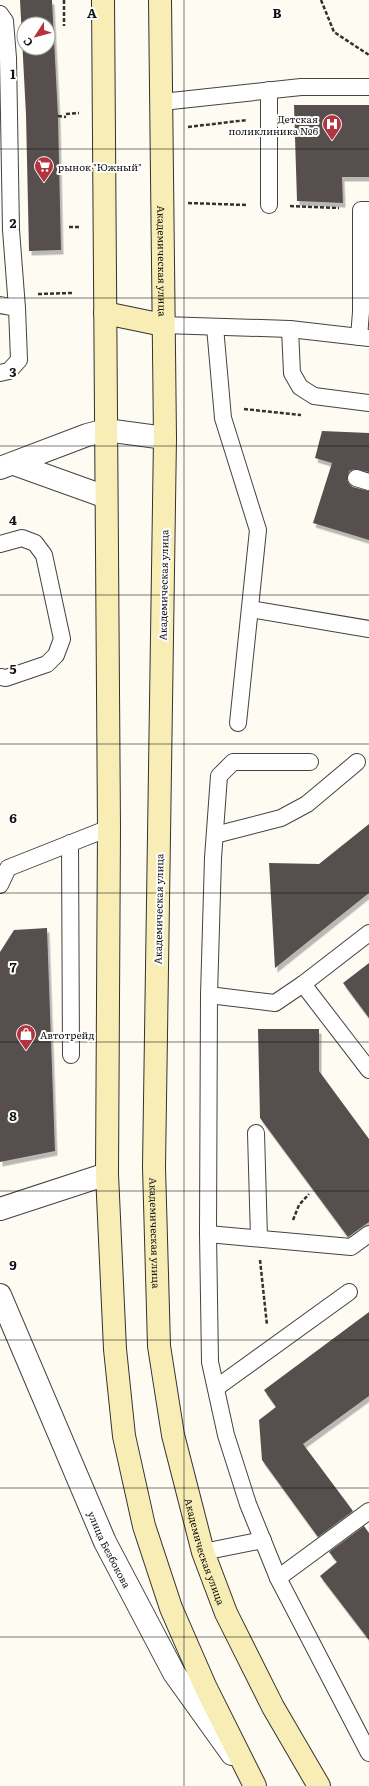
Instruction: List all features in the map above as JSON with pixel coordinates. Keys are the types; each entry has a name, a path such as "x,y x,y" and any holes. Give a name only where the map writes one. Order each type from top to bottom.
{"main road":[{"path":"103,0 108,828 107,1174 115,1349 124,1436 144,1526 171,1608 205,1686 255,1786"},
{"name":"Академическая улица","path":"160,0 165,438 154,1167 159,1346 173,1435 202,1552 226,1613 273,1707 319,1786"},
{"path":"105,313 163,325"}],"street":[{"path":"7,466 87,435 106,430 165,438"},
{"path":"7,466 106,497"},
{"path":"0,1210 107,1174"},
{"name":"улица Безбокова","path":"0,1295 105,1542 174,1673 255,1786"}],"lane":[{"path":"0,14 5,21 5,230 16,301 19,360 9,371 0,373"},
{"path":"162,102 301,87 369,88"},
{"path":"269,90 269,205"},
{"path":"163,325 290,329 364,338 361,312 361,210 369,210"},
{"path":"0,305 16,301"},
{"path":"215,326 223,418 258,530 238,723"},
{"path":"290,329 292,373 300,387 314,396 369,403"},
{"path":"0,544 22,538 35,543 44,555 62,639 56,655 46,664 6,678 0,677"},
{"path":"250,609 369,629"},
{"path":"310,762 233,762 219,776 214,835 209,995 208,1234 210,1362 226,1435 248,1504 278,1578 369,1753"},
{"path":"214,835 281,818 307,804 357,762"},
{"path":"0,885 8,868 108,828"},
{"path":"70,843 71,1055"},
{"path":"209,995 275,1004 369,933"},
{"path":"303,984 369,1070"},
{"path":"256,1133 259,1238"},
{"path":"208,1234 351,1247 367,1241"},
{"path":"216,1388 349,1292"},
{"path":"278,1578 369,1511"},
{"path":"202,1552 263,1540"}],"path":[{"path":"64,0 64,26"},
{"path":"321,0 334,32 369,55"},
{"path":"58,116 66,117"},
{"path":"188,127 269,118"},
{"path":"188,203 336,208"},
{"path":"16,301 72,293"},
{"path":"222,407 305,415"},
{"path":"293,1242 293,1223 299,1205 309,1194"},
{"path":"261,1282 271,1349"}],"building":[{"name":"рынок \"Южный\"","path":"20,0 52,0 53,16 21,16"},
{"name":"рынок \"Южный\"","path":"23,56 55,56 58,116 61,250 29,251 26,115"},
{"name":"Детская поликлиника №6","path":"294,105 369,105 369,177 342,177 343,203 297,201"},
{"path":"322,431 369,433 369,472 354,469 349,471 347,480 353,487 369,491 369,540 313,523 332,463 315,458"},
{"path":"369,824 369,893 275,968 269,863 319,864"},
{"name":"Автотрейд","path":"47,928 55,1151 0,1162 0,952 14,930"},
{"path":"369,963 369,1018 343,983"},
{"path":"258,1029 319,1029 319,1071 369,1139 369,1222 348,1237 260,1118"},
{"path":"369,1312 369,1396 303,1444 353,1511 318,1537 262,1460 259,1420 276,1407 264,1390"},
{"path":"364,1526 369,1533 369,1640 320,1576 337,1562 329,1552"}],"place":[{"name":"Детская поликлиника №6","path":"332,141"},
{"name":"рынок \"Южный\"","path":"44,183"},
{"name":"Автотрейд","path":"26,1051"}]}
